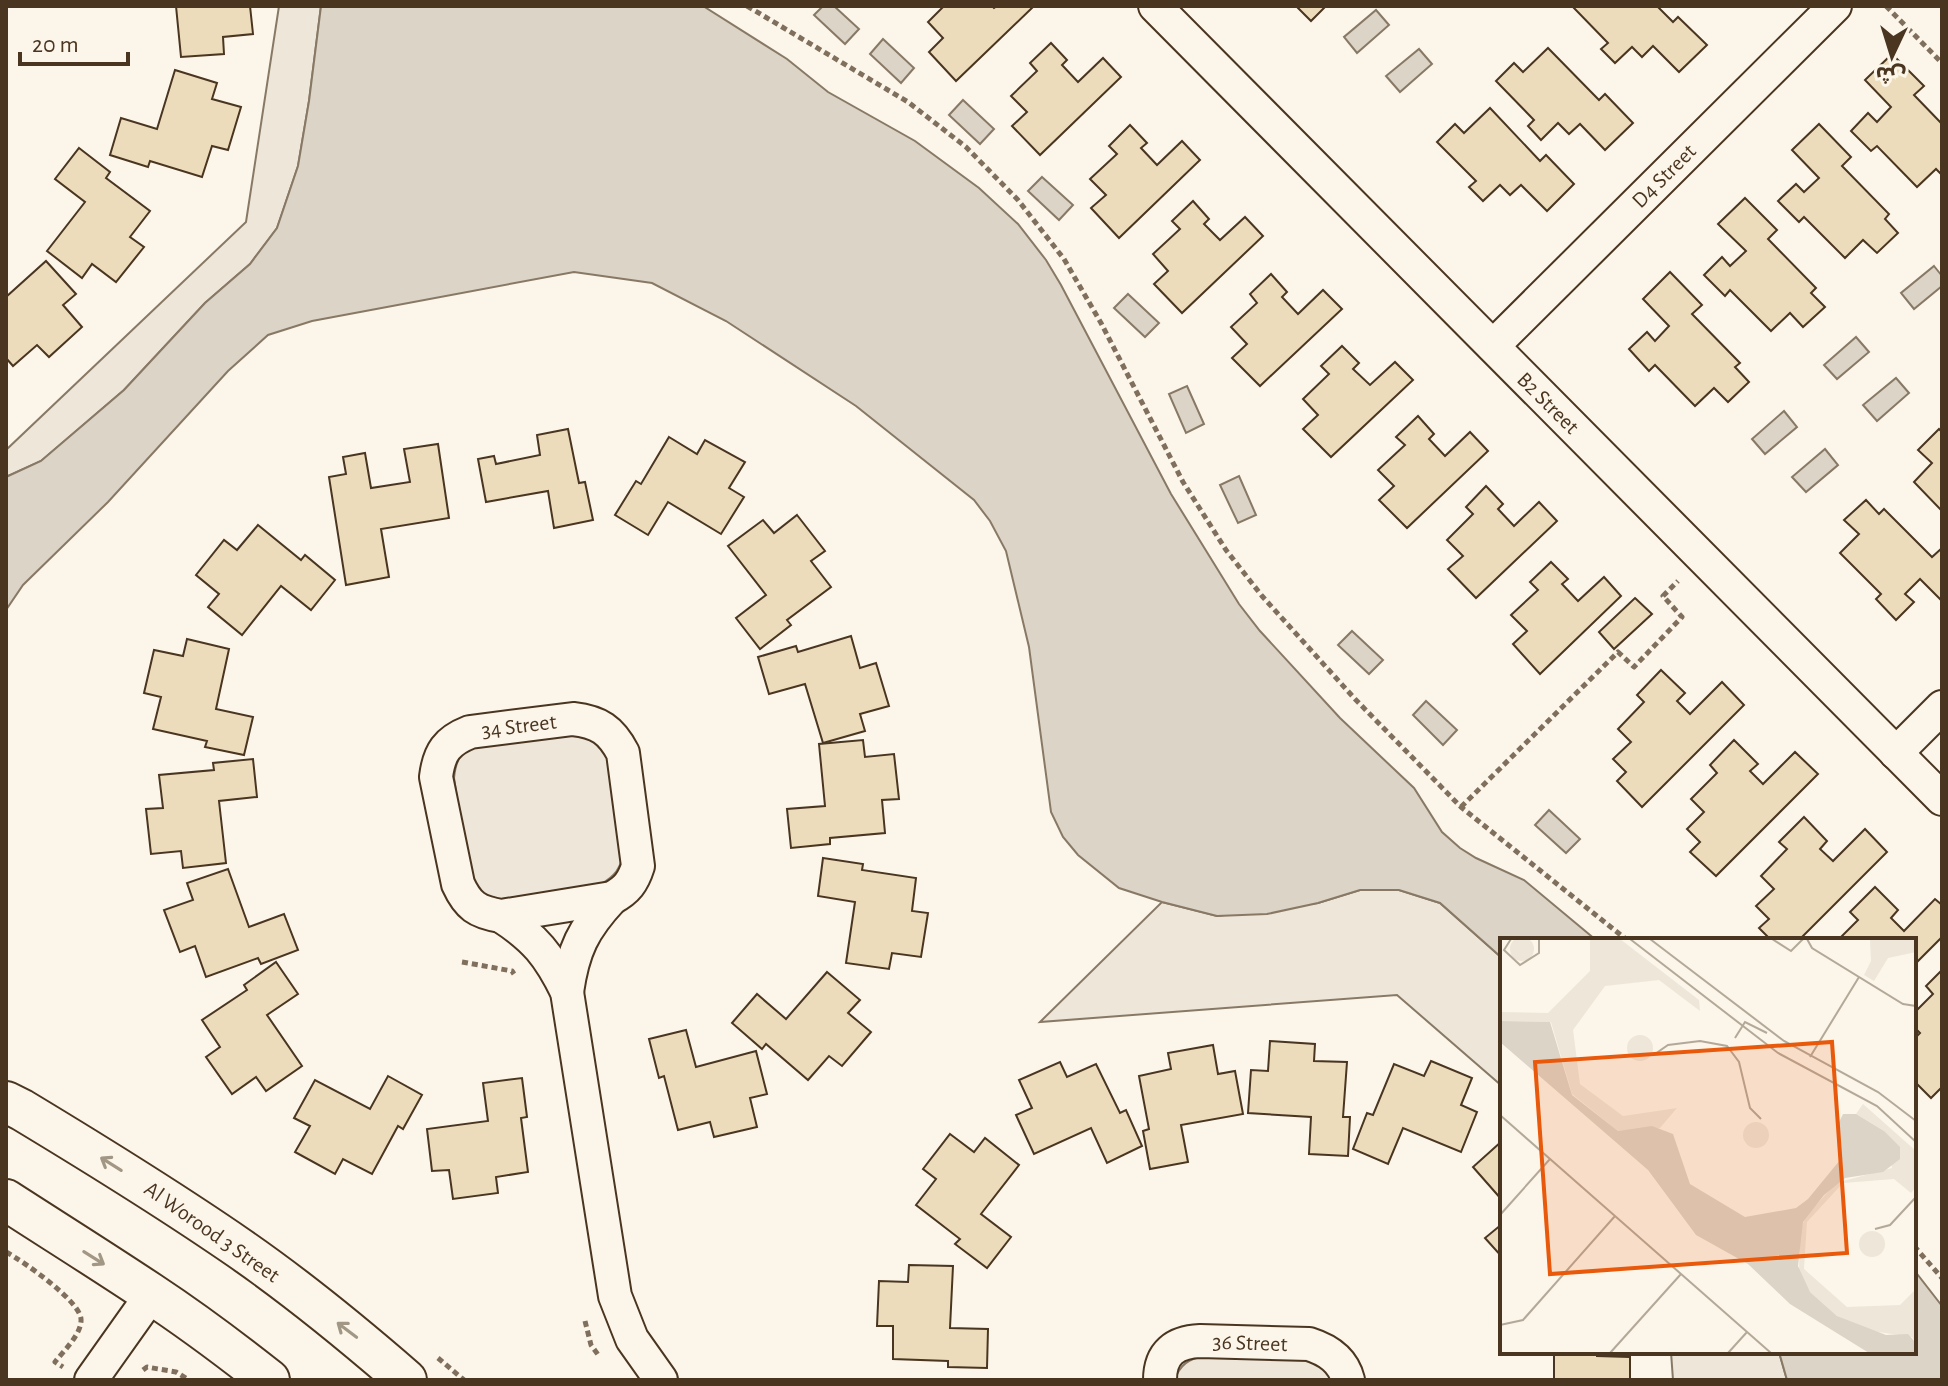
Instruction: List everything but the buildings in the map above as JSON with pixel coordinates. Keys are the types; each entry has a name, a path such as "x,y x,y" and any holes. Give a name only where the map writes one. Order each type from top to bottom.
{"street":[{"name":"B2 Street","path":"1155,6 1942,799"},
{"name":"D4 Street","path":"1493,346 1835,6"},
{"path":"1896,753 1942,707"},
{"name":"34 Street","path":"567,992 571,965 580,941 594,917 634,880 638,866 623,753 603,727 589,720 573,719 470,732 456,738 445,748 438,762 436,777 458,884 474,908 501,916 523,930 541,947 556,968 567,992 615,1296 632,1339 661,1380"},
{"path":"501,916 612,898"},
{"name":"Al Worood 3 Street","path":"6,1102 132,1177 241,1249 360,1340 406,1380"},
{"path":"6,1200 152,1294 269,1380"},
{"path":"82,1377 152,1294"},
{"name":"36 Street","path":"1160,1380 1164,1359 1173,1348 1185,1342 1200,1341 1309,1344 1324,1349 1336,1358 1348,1380"}],"path":[{"path":"747,6 908,102 966,147 1018,200 1064,259 1101,323 1183,482 1226,550 1262,596 1355,699 1461,807 1625,938"},
{"path":"1886,6 1942,63"},
{"path":"1461,807 1618,652 1634,667 1682,617 1663,596 1701,557"},
{"path":"462,962 512,971 521,981"},
{"path":"1916,1248 1942,1278"},
{"path":"6,1252 51,1284 82,1316 75,1337 55,1362 82,1377"},
{"path":"584,1317 591,1345 605,1363"},
{"path":"137,1372 147,1367 176,1372 189,1380"}],"shaded area":[{"path":"279,6 321,6 298,166 277,228 250,264 205,303 124,390 41,461 6,477 6,450 246,222"},
{"path":"321,6 703,6 787,59 828,92 915,141 979,188 1018,224 1046,260 1171,494 1239,604 1260,631 1340,718 1414,788 1442,832 1476,858 1524,880 1594,938 1500,938 1500,956 1440,903 1399,890 1360,890 1267,914 1217,916 1119,888 1078,855 1063,837 1051,812 1029,647 1006,551 974,500 856,406 726,321 652,283 574,272 312,321 268,335 228,371 108,502 23,585 6,610 6,477 41,461 124,390 205,303 250,264 277,228 298,166"},
{"path":"823,6 834,6 859,29 845,44 814,15"},
{"path":"1376,10 1389,25 1357,53 1344,37"},
{"path":"883,39 914,68 901,83 870,54"},
{"path":"1419,49 1432,64 1400,92 1386,76"},
{"path":"963,100 994,129 980,144 949,115"},
{"path":"1042,177 1073,205 1059,220 1028,191"},
{"path":"1934,266 1942,276 1942,286 1914,309 1901,293"},
{"path":"1128,294 1159,323 1145,337 1114,308"},
{"path":"1856,337 1869,352 1837,379 1824,365"},
{"path":"1896,378 1909,393 1877,421 1863,405"},
{"path":"1187,386 1204,424 1186,433 1169,394"},
{"path":"1784,411 1797,427 1765,454 1752,439"},
{"path":"1825,449 1838,465 1806,492 1792,477"},
{"path":"1239,476 1256,515 1238,523 1220,485"},
{"path":"1352,631 1383,660 1369,674 1338,645"},
{"path":"1426,701 1457,730 1443,745 1413,715"},
{"path":"580,729 605,740 624,853 619,868 601,884 496,900 486,895 478,890 468,872 454,778 458,761 463,753 478,743"},
{"path":"1549,810 1580,839 1566,853 1535,825"},
{"path":"1360,890 1399,890 1440,903 1500,956 1500,1084 1397,995 1040,1022 1162,902 1217,916 1318,903"},
{"path":"1916,1273 1942,1306 1942,1380 1787,1380 1780,1354 1916,1354"},
{"path":"1300,1354 1326,1367 1331,1380 1174,1380 1186,1363 1205,1356"},
{"path":"1671,1354 1780,1354 1787,1380 1673,1380"}]}
